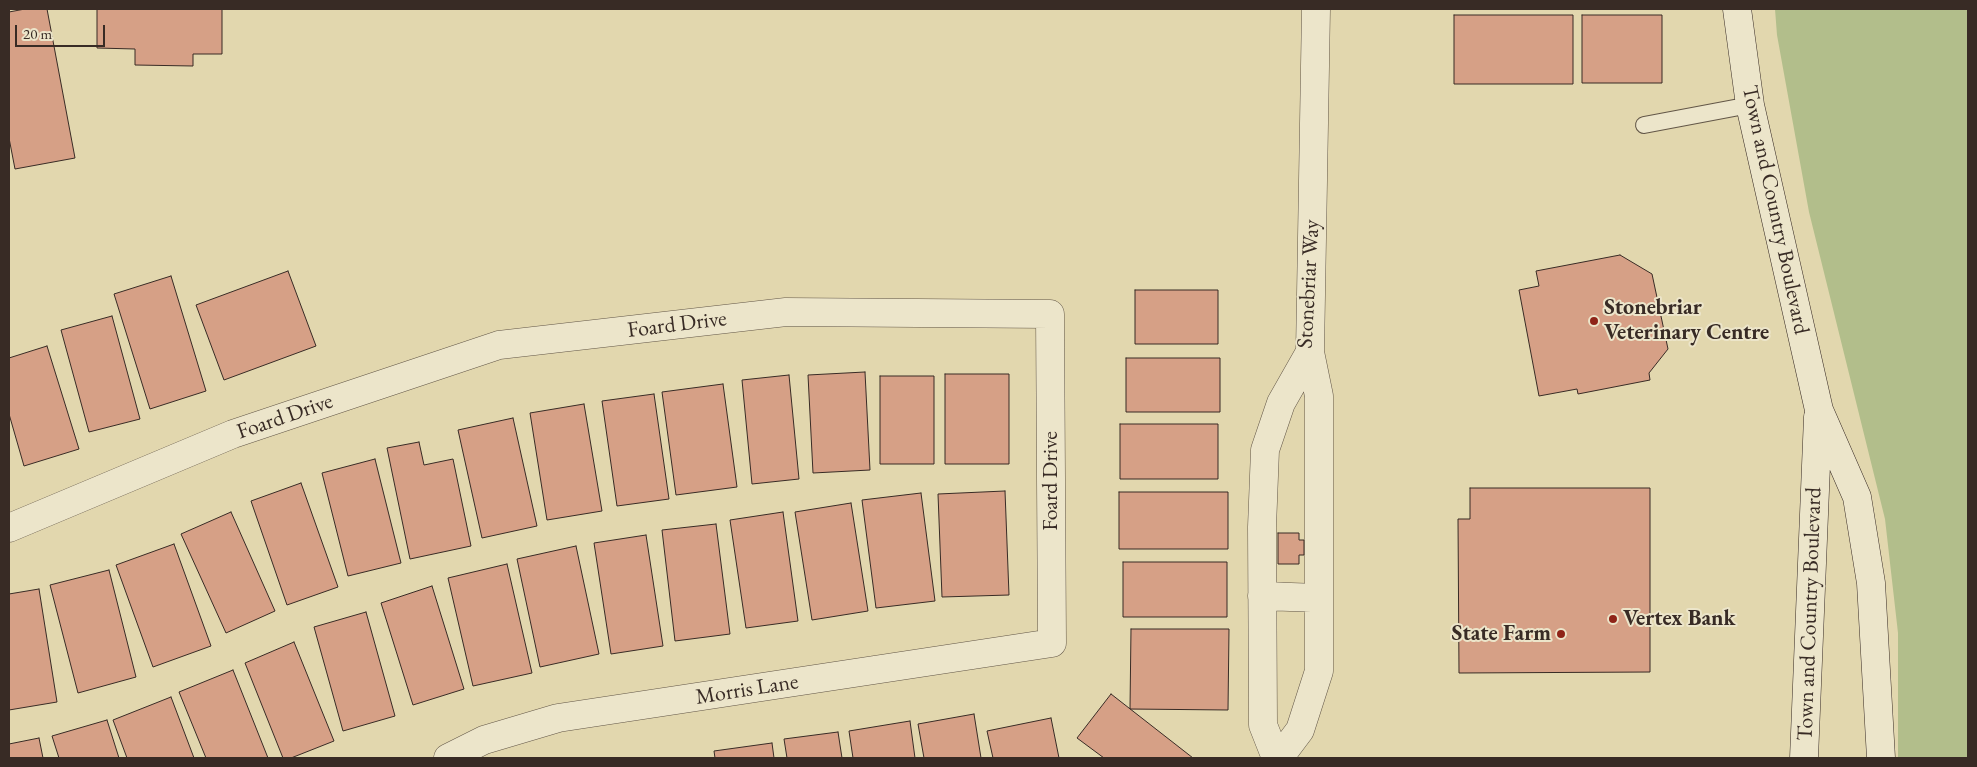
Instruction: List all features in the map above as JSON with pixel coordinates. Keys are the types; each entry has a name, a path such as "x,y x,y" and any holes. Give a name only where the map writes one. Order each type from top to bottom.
{"street":[{"name":"Stonebriar Way","path":"1278,758 1263,726 1262,596 1265,450 1281,403 1310,352 1316,9"},
{"name":"Town and Country Boulevard","path":"1737,9 1750,104 1819,410 1856,497 1871,583 1881,758"},
{"name":"Foard Drive","path":"9,528 233,434 499,345 786,312 1050,314 1052,643"},
{"path":"1278,758 1300,730 1319,671 1319,396 1310,352"},
{"name":"Town and Country Boulevard","path":"1804,758 1819,410"},
{"path":"1262,596 1319,598"},
{"name":"Morris Lane","path":"448,758 484,740 558,718 1052,643"}],"lane":[{"path":"1644,126 1750,104"}],"green space":[{"path":"1775,9 1968,9 1968,758 1898,758 1898,633 1885,519 1809,212 1777,35"}],"building":[{"path":"25,9 47,9 75,158 15,169 9,138 9,12"},
{"path":"97,9 222,9 222,54 193,54 193,66 135,65 135,49 97,48"},
{"path":"1454,15 1573,15 1573,84 1454,84"},
{"path":"1582,15 1662,15 1662,83 1582,83"},
{"name":"Stonebriar Veterinary Centre","path":"1620,255 1652,274 1668,349 1649,373 1650,380 1578,394 1577,389 1539,396 1519,290 1539,286 1536,271"},
{"path":"288,271 316,346 224,380 196,305"},
{"path":"171,276 206,391 150,409 114,294"},
{"path":"1135,290 1218,290 1218,344 1135,344"},
{"path":"112,316 140,419 89,432 61,330"},
{"path":"47,346 79,449 24,466 9,414 9,358"},
{"path":"1126,358 1220,358 1220,412 1126,412"},
{"path":"865,372 870,470 813,473 808,375"},
{"path":"945,374 1009,374 1009,464 945,464"},
{"path":"789,375 799,479 752,484 742,380"},
{"path":"880,376 934,376 934,464 880,464"},
{"path":"723,384 737,487 676,495 662,392"},
{"path":"654,394 669,499 617,506 602,401"},
{"path":"584,404 602,511 547,520 530,413"},
{"path":"513,418 537,526 482,538 458,430"},
{"path":"1120,424 1218,424 1218,479 1120,479"},
{"path":"419,442 424,465 453,459 471,546 410,559 387,448"},
{"path":"375,459 401,563 348,576 322,473"},
{"path":"301,483 338,587 287,605 251,501"},
{"path":"1470,488 1650,488 1650,672 1459,673 1458,519 1470,519"},
{"path":"1005,491 1009,595 942,597 938,494"},
{"path":"1119,492 1228,492 1228,549 1119,549"},
{"path":"921,493 935,601 876,608 862,500"},
{"path":"851,503 868,611 812,620 795,512"},
{"path":"231,512 275,611 226,633 181,534"},
{"path":"783,512 798,621 746,628 730,520"},
{"path":"716,524 730,634 675,641 662,530"},
{"path":"1278,533 1299,533 1299,540 1304,540 1304,555 1299,555 1299,564 1278,564"},
{"path":"646,535 663,646 611,654 594,543"},
{"path":"174,544 211,646 153,667 116,565"},
{"path":"576,546 599,654 540,667 517,559"},
{"path":"1123,562 1227,562 1227,617 1123,617"},
{"path":"507,564 532,673 473,686 448,578"},
{"path":"109,570 136,677 78,693 50,585"},
{"path":"432,586 464,689 413,705 381,603"},
{"path":"39,589 57,702 9,710 9,594"},
{"path":"366,612 395,716 343,731 314,627"},
{"path":"1131,629 1229,629 1228,710 1130,709"},
{"path":"294,642 334,741 291,758 283,758 245,663"},
{"path":"233,670 268,758 206,758 179,692"},
{"path":"1111,694 1193,758 1104,758 1077,738"},
{"path":"171,697 194,758 127,758 113,720"},
{"path":"974,714 981,758 924,758 918,724"},
{"path":"1051,718 1059,758 993,758 987,731"},
{"path":"107,720 119,758 59,758 52,736"},
{"path":"910,721 915,758 853,758 849,731"},
{"path":"838,732 842,758 787,758 784,739"},
{"path":"39,738 43,758 9,758 9,744"},
{"path":"772,743 774,758 715,758 714,751"}],"place":[{"name":"Stonebriar Veterinary Centre","path":"1594,321"},
{"name":"Vertex Bank","path":"1613,619"},
{"name":"State Farm","path":"1561,634"}]}
